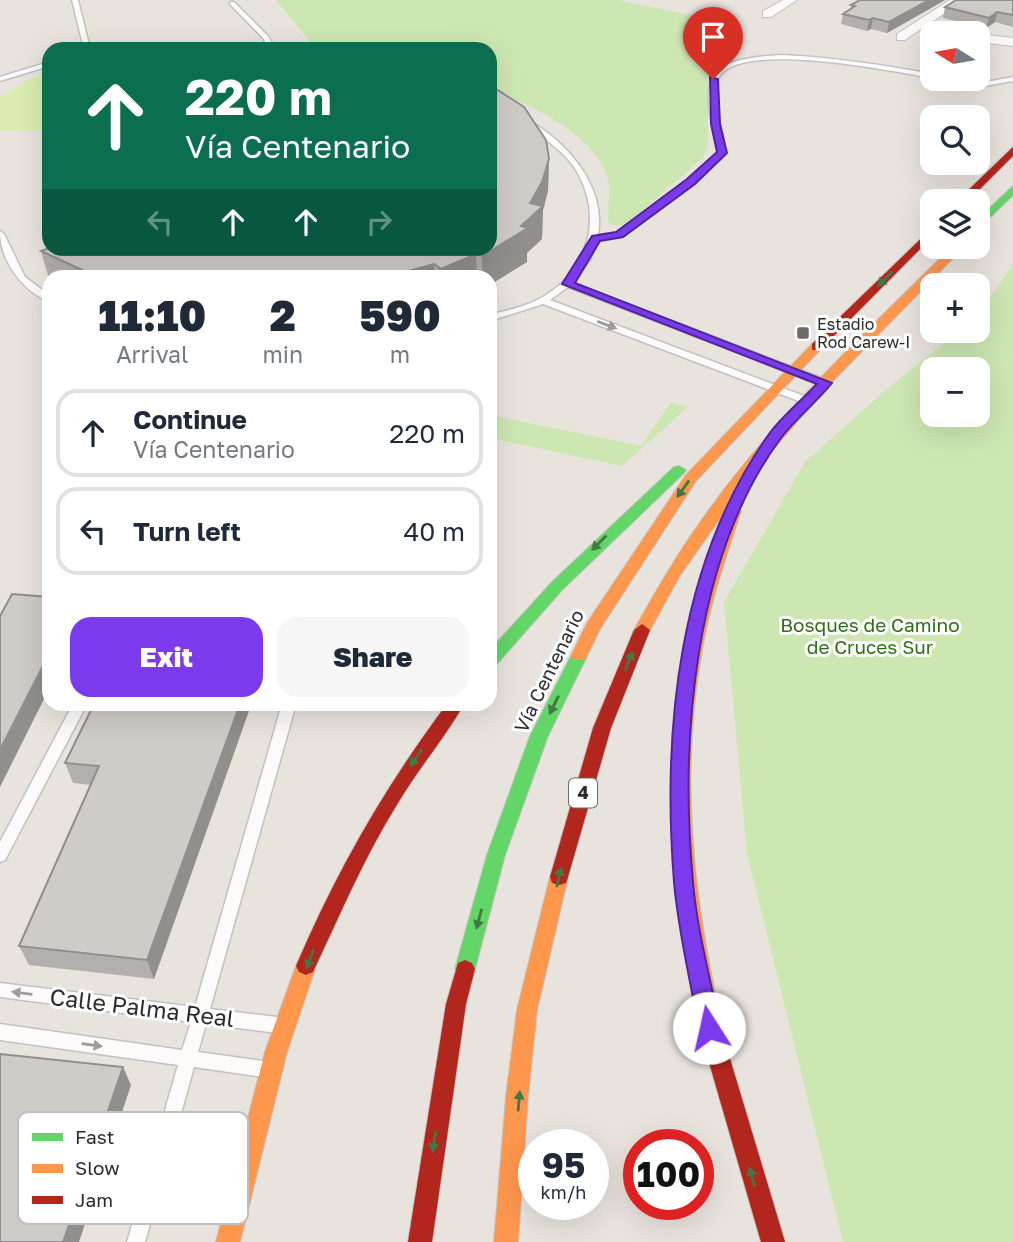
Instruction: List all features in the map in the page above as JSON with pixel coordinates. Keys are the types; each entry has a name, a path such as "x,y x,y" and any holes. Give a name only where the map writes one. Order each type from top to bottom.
{"highway":[{"path":"974,189 1013,150"},
{"path":"990,213 1013,189"},
{"name":"Vía Centenario","path":"420,1242 456,1004 496,855 539,736 593,627 691,478 744,419 920,243"},
{"name":"4","path":"506,1242 527,1010 562,866 596,748 636,645 682,559 730,490 776,435 946,259"},
{"path":"497,653 543,599 613,529 686,463 744,419"},
{"path":"773,1242 709,1028 684,884 679,777 685,680 709,573 740,496 776,435"},
{"path":"248,1166 284,1026 324,922 374,819 451,711"},
{"path":"228,1242 233,1224"}],"street":[{"path":"768,0 787,2"},
{"path":"901,37 958,0"},
{"path":"767,14 787,2"},
{"path":"990,39 1013,42"}],"lane":[{"path":"75,0 85,42"},
{"path":"232,3 268,42"},
{"path":"596,238 619,235 691,182 722,153 716,124 713,79 722,67 749,60 835,59 920,74"},
{"path":"0,79 42,66"},
{"path":"990,83 1013,79"},
{"path":"497,316 543,301 568,284 596,238 593,203 582,174 556,144 522,117"},
{"path":"0,234 21,278 42,294"},
{"path":"568,284 825,383"},
{"path":"543,301 808,401"},
{"path":"0,856 76,711"},
{"path":"173,1112 287,711"},
{"name":"Calle Palma Real","path":"0,990 284,1026"},
{"name":"Calle Palma Real","path":"0,1032 273,1070"},
{"path":"136,1242 141,1224"}],"green space":[{"path":"276,0 618,0 690,15 740,32 732,41 725,61 708,68 708,145 704,157 628,223 618,226 609,223 609,185 604,168 593,152 579,138 543,113 497,93 497,42 310,42"},
{"path":"42,76 42,130 0,130 0,97 32,78"},
{"name":"Bosques de Camino de Cruces Sur","path":"1013,264 1013,1242 843,1242 747,853 724,602 805,462 920,362 920,427 990,427 990,357 927,357 944,343 990,343 990,298"},
{"path":"671,402 688,407 622,466 497,439 497,416 641,446"}],"building":[{"path":"860,0 929,0 889,22 843,14"},
{"path":"956,0 1013,0 1013,15 997,12 989,18 945,7"},
{"path":"497,90 524,107 546,140 549,159 542,182 530,203 543,206 521,226 528,228 497,247"},
{"path":"52,256 471,256 441,269 434,264 412,270 82,270"},
{"path":"12,594 42,596 42,668 0,750 0,616"},
{"path":"91,711 237,711 147,960 19,946 99,766 65,763"},
{"path":"0,1054 123,1067 108,1112 18,1112 18,1224 69,1224 63,1242 0,1242"}],"traffic: fast":[{"path":"990,213 1013,189"},
{"path":"497,653 557,586 679,470"},
{"path":"465,969 496,855 539,736 579,656"}],"traffic: slow":[{"path":"642,630 673,576 744,474 826,380 946,259"},
{"path":"579,656 593,627 691,478 816,347"},
{"path":"717,1052 689,912 682,845 680,780 684,714 694,648 710,581 734,511"},
{"path":"506,1242 517,1097 527,1010 559,877"},
{"path":"248,1163 276,1052 306,966"},
{"path":"228,1242 233,1224"}],"traffic: jam":[{"path":"974,189 1013,150"},
{"path":"816,347 920,243"},
{"path":"559,877 602,728 642,630"},
{"path":"306,966 337,896 372,830 391,797 451,711"},
{"path":"420,1242 456,1004 465,969"},
{"path":"717,1052 773,1242"}],"place":[{"name":"Estadio Rod Carew-I","path":"803,333"}],"route":[{"path":"709,1028 684,884 679,777 685,680 709,573 740,496 776,435 825,383 568,284 596,238 619,235 691,182 722,153 716,124 713,79"}]}
